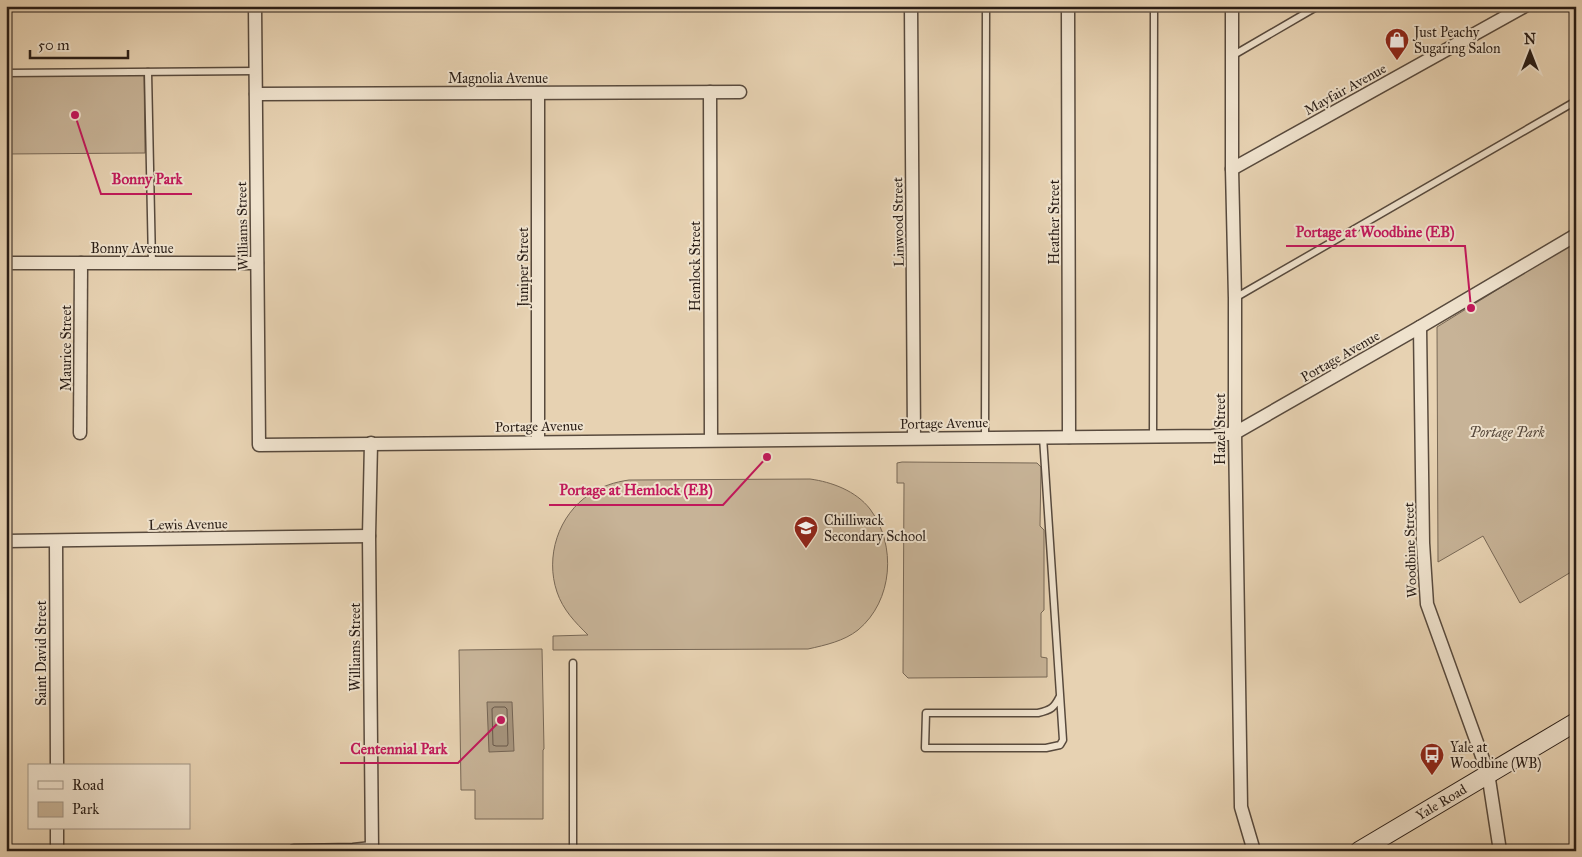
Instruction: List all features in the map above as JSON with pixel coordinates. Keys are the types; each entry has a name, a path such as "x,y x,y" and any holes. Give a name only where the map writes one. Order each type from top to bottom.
{"main road":[{"name":"Yale Road","path":"1359,851 1576,722"}],"street":[{"name":"Williams Street","path":"255,6 259,445"},
{"name":"Linwood Street","path":"911,6 914,438"},
{"name":"Heather Street","path":"1068,6 1069,437"},
{"name":"Hazel Street","path":"1232,6 1232,169 1241,807 1254,851"},
{"name":"Mayfair Avenue","path":"1232,169 1525,6"},
{"name":"Hemlock Street","path":"710,92 711,440"},
{"name":"Magnolia Avenue","path":"256,94 740,92"},
{"name":"Juniper Street","path":"538,93 538,441"},
{"name":"Portage Avenue","path":"259,445 1212,436 1235,433 1420,327 1576,234"},
{"name":"Bonny Avenue","path":"6,263 257,263"},
{"name":"Maurice Street","path":"80,433 81,263"},
{"name":"Woodbine Street","path":"1420,327 1423,543 1427,604 1488,773 1500,851"},
{"name":"Williams Street","path":"372,443 369,536 372,849"},
{"name":"Lewis Avenue","path":"6,542 369,536"},
{"name":"Saint David Street","path":"56,541 57,764"},
{"path":"57,830 57,851"},
{"path":"294,851 372,849"}],"lane":[{"path":"985,438 986,6"},
{"path":"1153,436 1154,6"},
{"path":"1232,56 1318,6"},
{"path":"6,73 256,71"},
{"path":"148,72 152,263"},
{"path":"1235,298 1576,101"},
{"path":"1043,437 1063,740 1060,745 1046,748 925,748 926,713 1038,713 1050,710 1060,696"},
{"path":"573,663 573,851"}],"green space":[{"path":"139,72 144,76 145,153 6,154 6,73"},
{"name":"Portage Park","path":"1576,241 1576,569 1520,603 1483,536 1438,562 1437,327"},
{"path":"897,463 1037,463 1041,467 1040,526 1044,530 1044,610 1041,613 1041,657 1047,658 1047,677 908,678 903,673 904,483 897,483"},
{"path":"810,479 827,482 843,488 858,497 870,509 879,523 884,539 887,555 887,572 884,588 870,618 853,634 834,642 808,649 553,650 553,636 588,635 566,610 557,592 553,565 554,551 562,525 579,503 590,494 609,485 629,480"},
{"path":"542,649 543,819 475,819 475,790 461,790 459,650"}],"water":[{"path":"487,702 512,702 514,751 489,752"}],"place":[{"name":"Just Peachy Sugaring Salon","path":"1397,61"},
{"name":"Bonny Park","path":"75,115"},
{"name":"Portage at Woodbine (EB)","path":"1471,308"},
{"name":"Portage at Hemlock (EB)","path":"767,457"},
{"name":"Chilliwack Secondary School","path":"806,549"},
{"name":"Centennial Park","path":"501,720"},
{"name":"Yale at Woodbine (WB)","path":"1432,776"}]}
